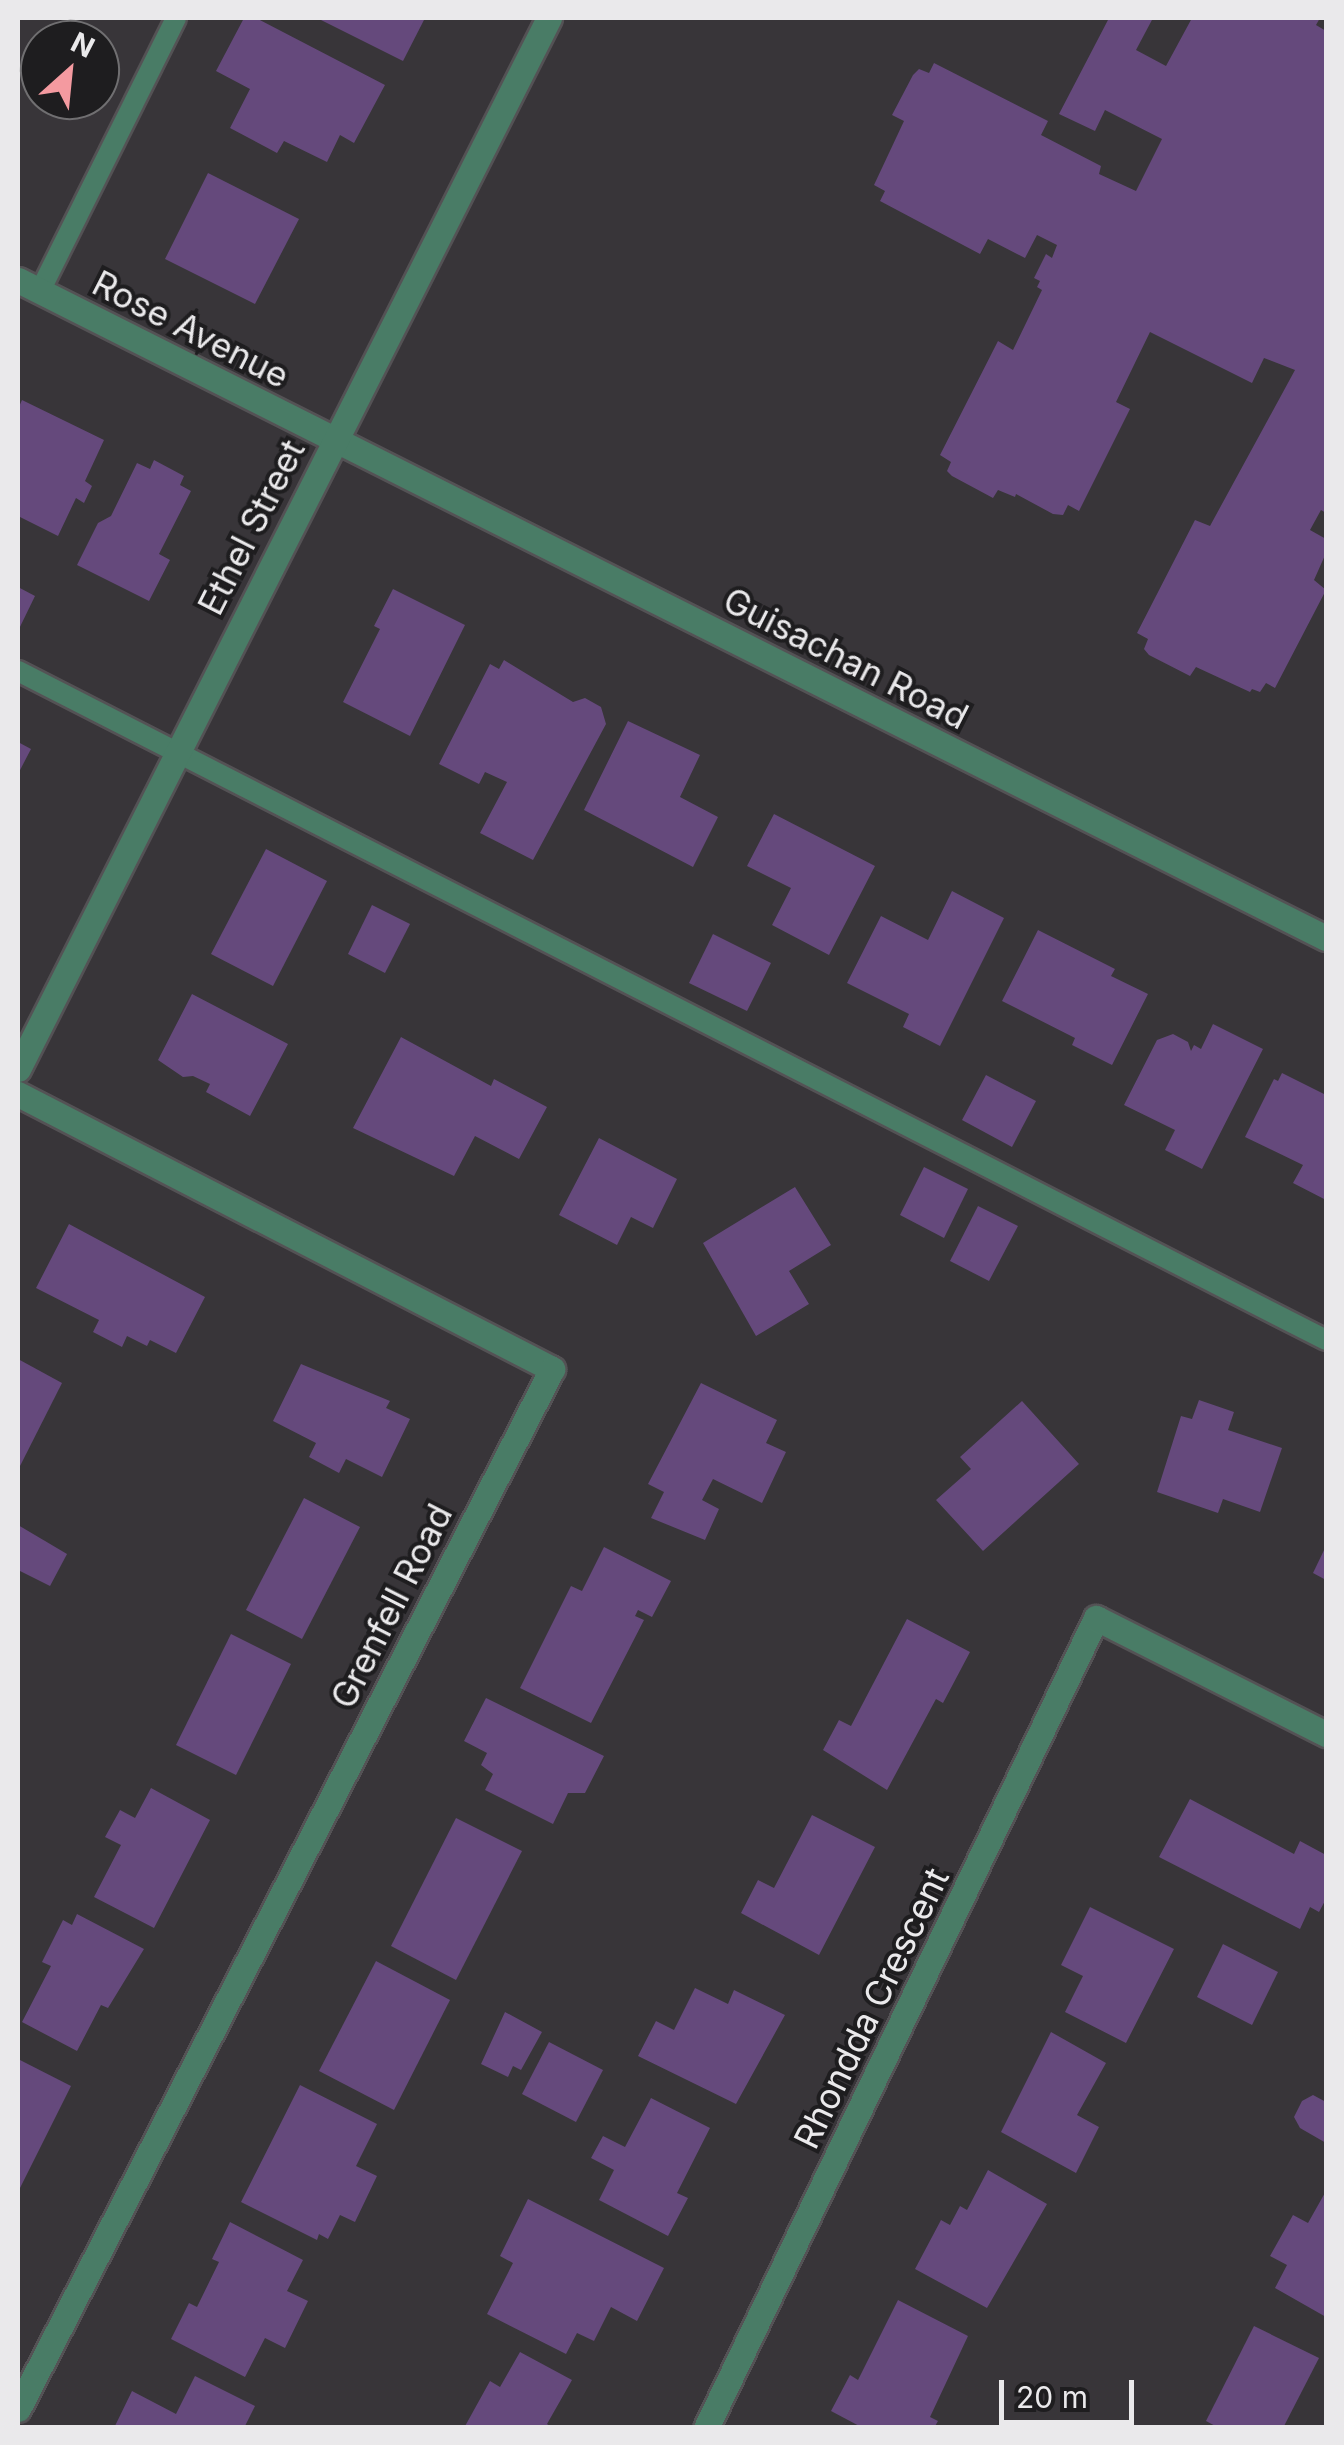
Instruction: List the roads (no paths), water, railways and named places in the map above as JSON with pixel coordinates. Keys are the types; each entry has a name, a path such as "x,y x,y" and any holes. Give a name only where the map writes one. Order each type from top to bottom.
{"street":[{"name":"Ethel Street","path":"18,1069 549,18"},
{"name":"Rose Avenue","path":"29,286 333,441"},
{"name":"Guisachan Road","path":"333,441 1326,938"},
{"name":"Grenfell Road","path":"18,1094 552,1369 18,2408"},
{"name":"Rhondda Crescent","path":"706,2428 1096,1618 1326,1734"}],"lane":[{"path":"29,286 176,18"},
{"path":"18,671 1326,1340"}]}
